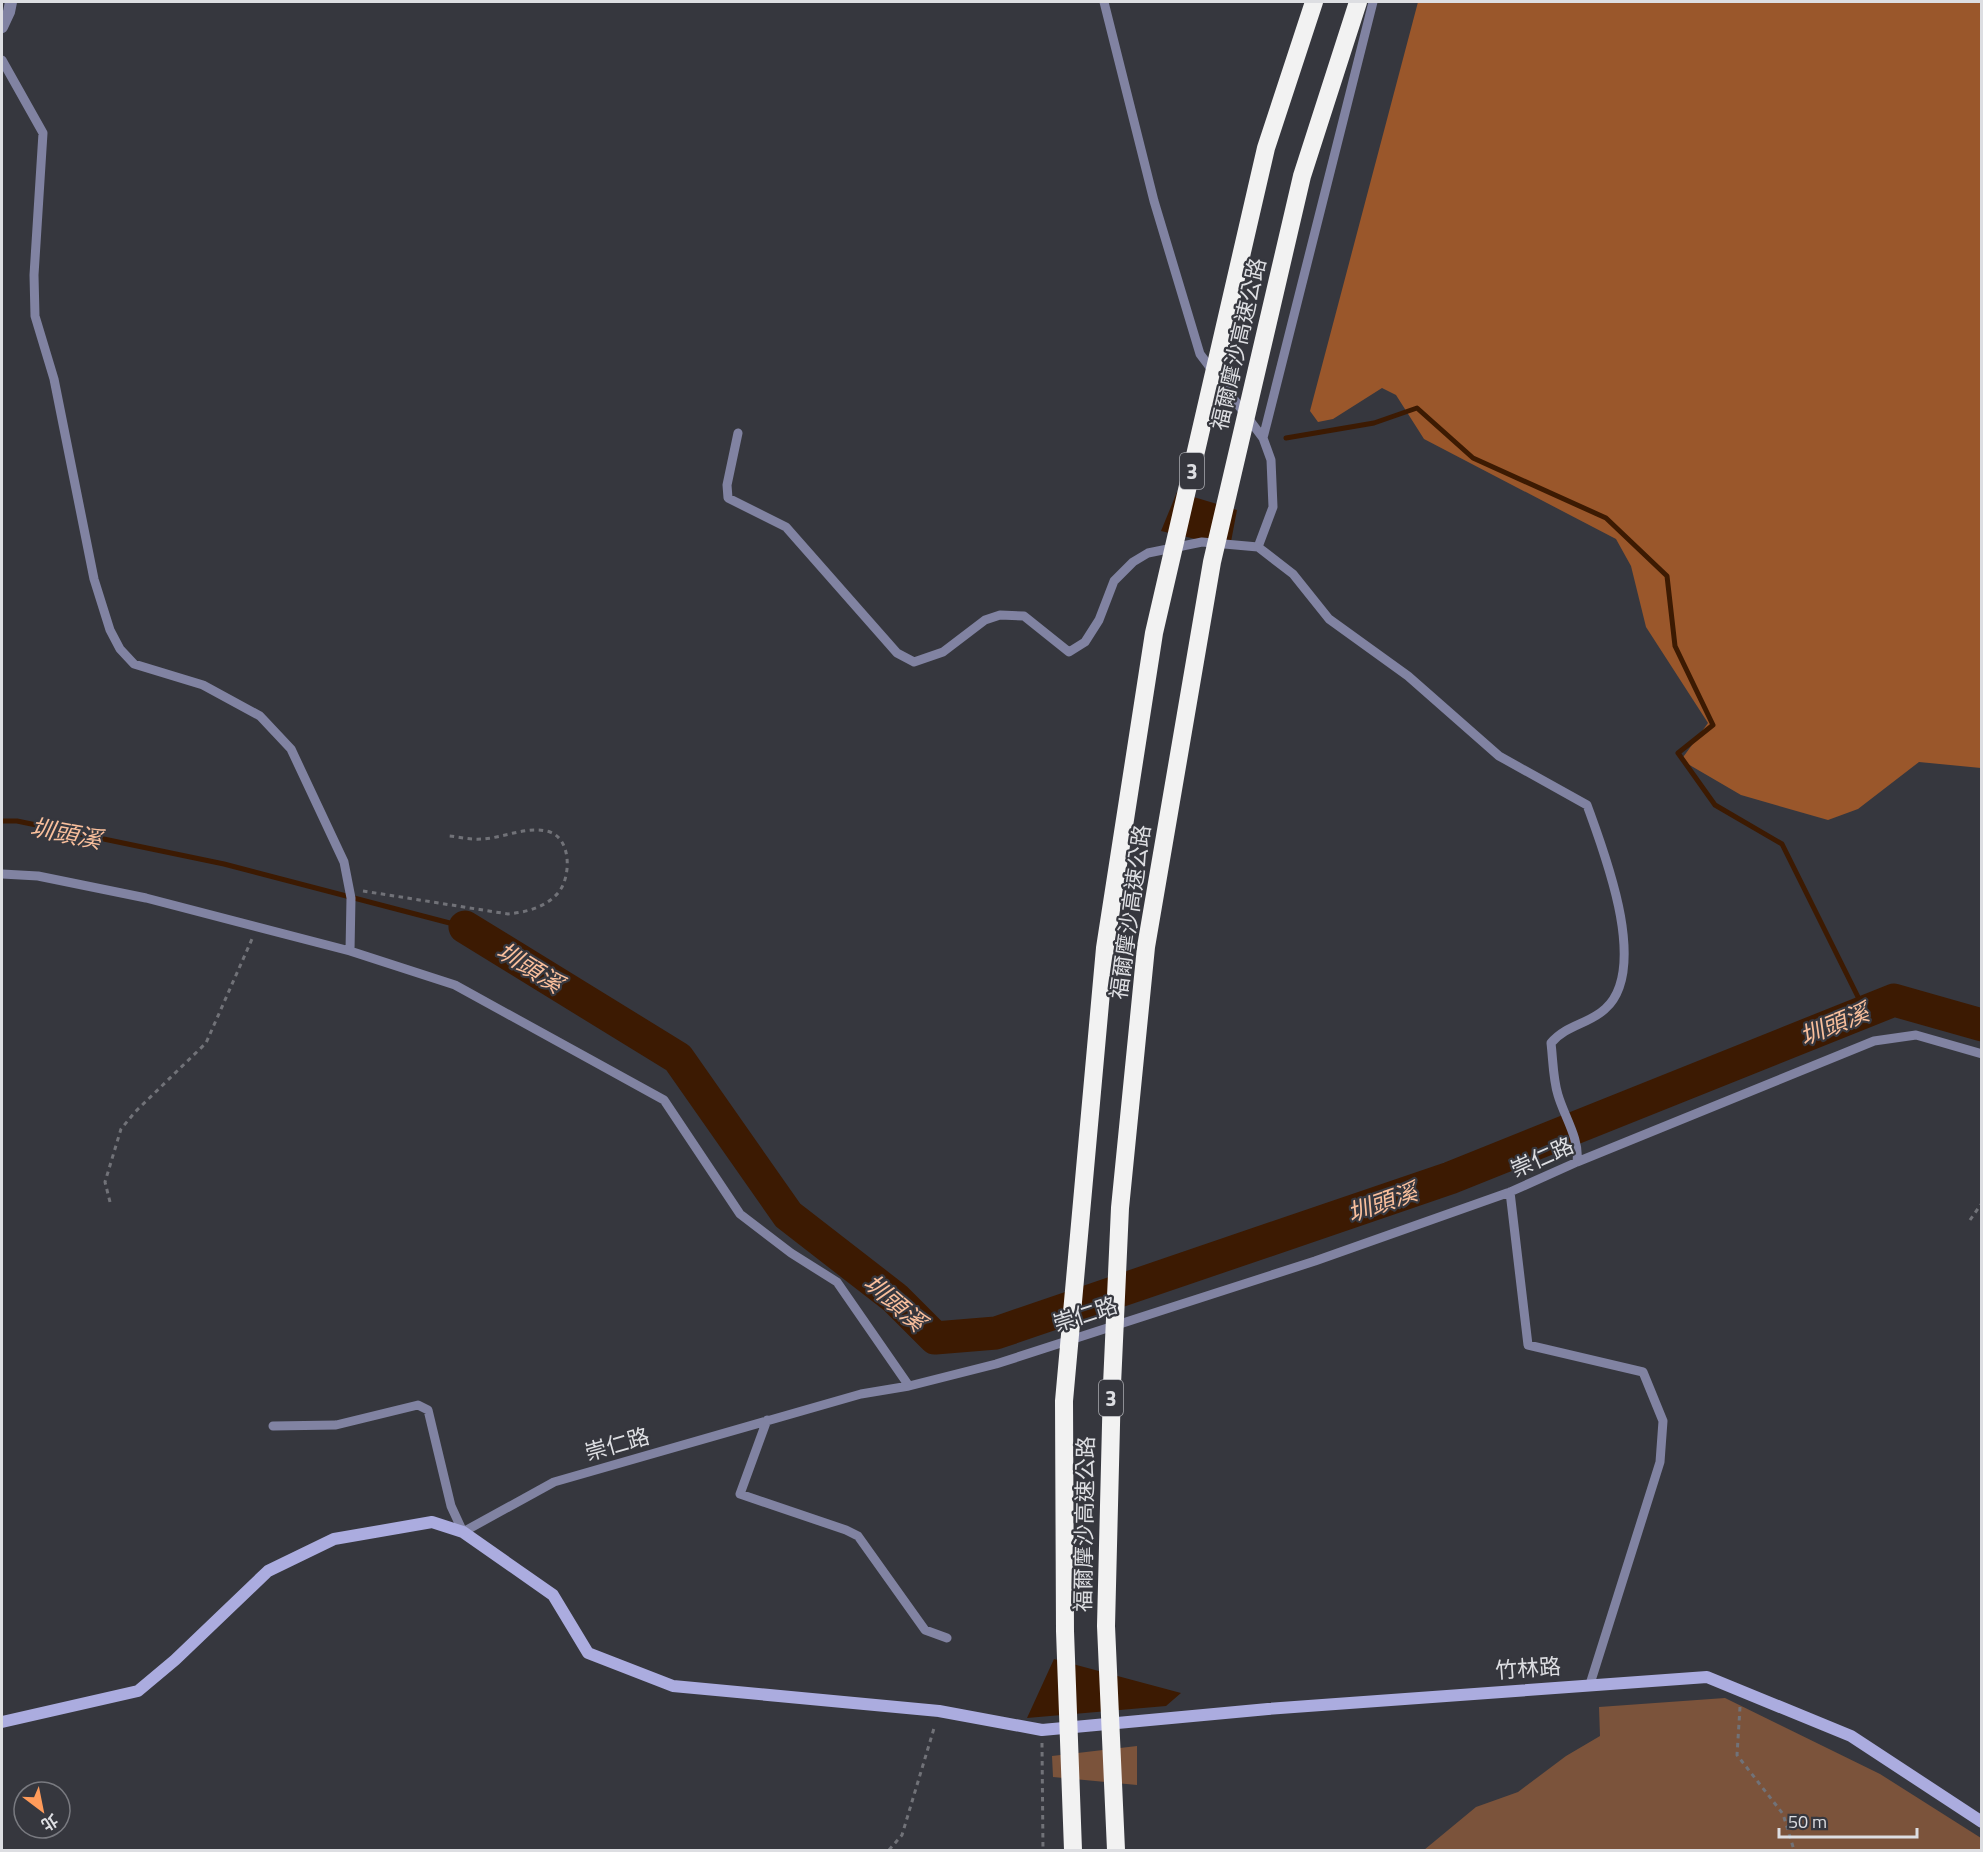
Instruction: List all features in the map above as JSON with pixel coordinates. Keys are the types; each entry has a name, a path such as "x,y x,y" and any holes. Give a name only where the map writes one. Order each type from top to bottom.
{"highway":[{"name":"福爾摩沙高速公路","path":"1073,1851 1065,1631 1064,1401 1105,948 1154,633 1266,148 1314,2"},
{"name":"福爾摩沙高速公路","path":"1116,1851 1106,1626 1112,1385 1120,1208 1146,947 1215,550 1302,176 1358,2"}],"street":[{"path":"2,27 11,2"},
{"name":"竹林路","path":"2,1722 138,1690 175,1660 268,1571 333,1539 432,1522 463,1532 553,1595 588,1653 673,1686 939,1711 1042,1730 1268,1709 1707,1677 1851,1736 1982,1822"}],"lane":[{"path":"1104,2 1154,201 1200,354 1263,438 1271,460 1273,507 1258,548"},
{"path":"1263,438 1373,2"},
{"path":"2,60 43,133 34,275 35,316 54,379 94,579 110,630 120,650 134,664 203,685 260,716 291,749 344,862 350,894 350,951"},
{"path":"738,433 727,485 728,498 786,527 897,653 914,662 943,652 985,620 1000,615 1024,616 1069,652 1085,642 1099,620 1114,582 1133,562 1148,553 1202,542 1258,548 1293,574 1329,619 1407,676 1499,756 1587,805 1605,854 1618,909 1625,960 1617,991 1605,1009 1559,1033 1551,1043 1557,1094 1569,1123 1578,1159"},
{"path":"2,874 38,876 146,898 350,951 455,985 664,1100 740,1214 790,1253 837,1282 909,1386"},
{"name":"崇仁路","path":"463,1532 554,1482 861,1394 909,1386 1019,1356 1315,1261 1510,1192 1578,1159 1874,1041 1916,1035 1982,1054"},
{"path":"1510,1192 1528,1345 1642,1372 1663,1422 1660,1462 1590,1684"},
{"path":"273,1426 336,1425 418,1405 428,1410 451,1506 463,1532"},
{"path":"767,1420 740,1494 858,1536 925,1630 947,1638"}],"path":[{"path":"350,894 508,914 526,912 546,903 559,891 567,855 563,840 552,833 538,830 481,840 449,836"},
{"path":"110,1202 105,1182 121,1129 135,1112 206,1043 256,928"},
{"path":"1970,1220 1982,1203"},
{"path":"1741,1691 1737,1755 1783,1814 1794,1851"},
{"path":"890,1851 902,1835 939,1711"},
{"path":"1042,1730 1043,1851"}],"shaded area":[{"path":"1418,2 1981,2 1981,768 1919,762 1858,809 1828,820 1741,795 1681,760 1708,723 1646,627 1631,566 1616,539 1424,439 1396,395 1382,388 1333,419 1318,422 1310,411"},
{"path":"1177,492 1237,510 1230,547 1161,531"},
{"path":"1054,1659 1181,1693 1166,1706 1027,1718"},
{"path":"1725,1698 1880,1774 1981,1838 1981,1850 1424,1850 1476,1807 1518,1792 1566,1756 1600,1736 1599,1707"},
{"path":"1137,1746 1137,1785 1053,1777 1052,1756"}],"waterway":[{"path":"1286,438 1374,423 1417,408 1473,458 1606,518 1667,576 1675,646 1713,725 1678,753 1715,805 1782,844 1865,1011"},
{"name":"圳頭溪","path":"2,821 17,821 224,864 465,927"},
{"name":"圳頭溪","path":"465,927 678,1058 788,1215 895,1298 935,1338 996,1333 1450,1178 1894,1000 1982,1025"}]}
